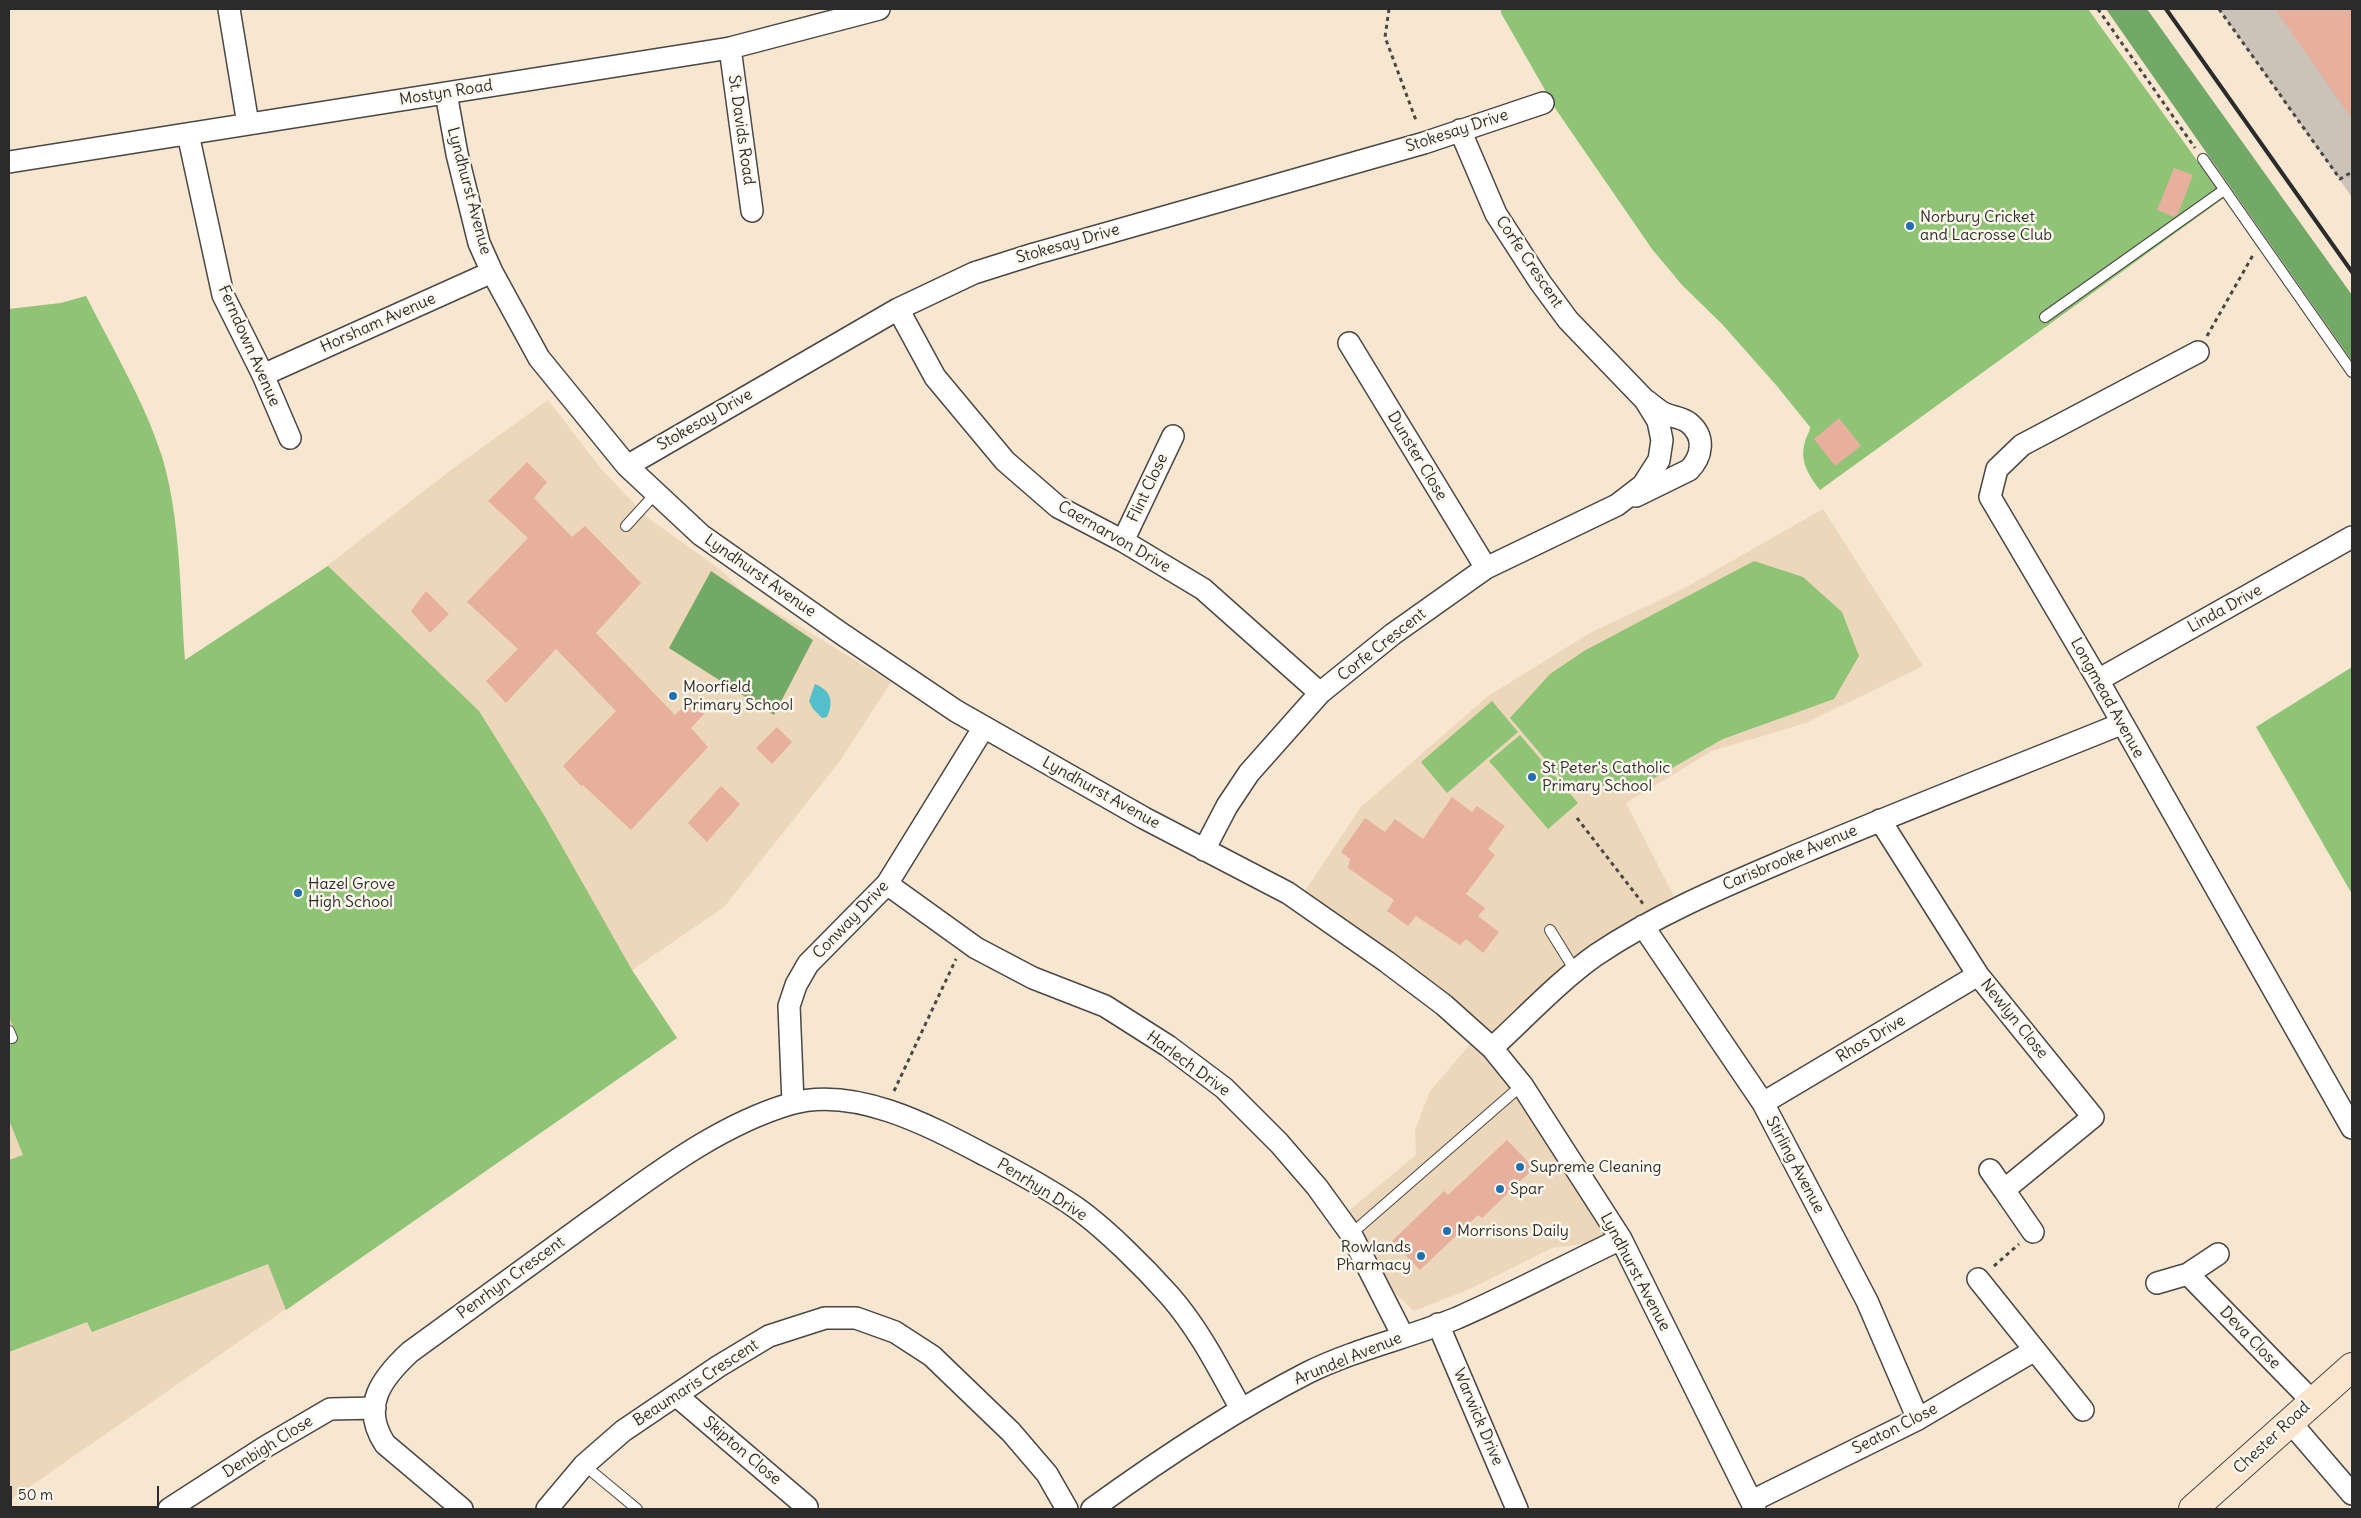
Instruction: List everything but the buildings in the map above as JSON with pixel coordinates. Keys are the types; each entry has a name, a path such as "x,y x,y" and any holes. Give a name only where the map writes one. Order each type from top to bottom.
{"street":[{"path":"229,9 248,124"},
{"name":"Mostyn Road","path":"9,162 730,48 879,9"},
{"name":"St. Davids Road","path":"730,48 752,211"},
{"name":"Lyndhurst Avenue","path":"446,93 457,154 479,243 492,272 539,358 627,466 701,535 842,634 984,727 1204,850 1288,893 1340,927 1444,1005 1492,1048 1522,1085 1621,1239 1754,1505"},
{"name":"Stokesay Drive","path":"627,466 898,309 974,273 1034,254 1424,143 1543,103"},
{"name":"Corfe Crescent","path":"1460,130 1496,214 1540,282 1568,320 1645,400 1658,421 1662,440 1659,460 1642,485 1617,505"},
{"name":"Ferndown Avenue","path":"188,134 223,295 264,374 290,438"},
{"name":"Horsham Avenue","path":"264,374 492,272"},
{"name":"Caernarvon Drive","path":"898,309 935,377 1005,461 1058,507 1123,541 1203,589 1320,693"},
{"name":"Dunster Close","path":"1349,343 1486,568"},
{"name":"Longmead Avenue","path":"2198,352 2022,445 1998,469 1990,497 2098,680 2121,724 2352,1128"},
{"name":"Corfe Crescent","path":"1204,850 1227,806 1249,773 1320,693 1393,634 1486,568 1689,470 1695,464 1702,449 1699,435 1689,422 1663,412 1645,400"},
{"name":"Flint Close","path":"1123,541 1173,436"},
{"name":"Linda Drive","path":"2098,680 2352,537"},
{"name":"Carisbrooke Avenue","path":"1492,1048 1596,956 1649,923 1718,889 1880,820 2121,724"},
{"name":"Conway Drive","path":"793,1103 789,1006 796,985 808,964 887,884 984,727"},
{"name":"Newlyn Close","path":"1880,820 1978,975 2093,1117 2004,1190"},
{"name":"Harlech Drive","path":"887,884 965,940 1032,978 1105,1006 1168,1046 1224,1088 1318,1187 1351,1234 1403,1336"},
{"name":"Stirling Avenue","path":"1649,923 1763,1103 1867,1301 1918,1420"},
{"name":"Rhos Drive","path":"1763,1103 1978,975"},
{"name":"Penrhyn Drive","path":"793,1103 828,1099 885,1110 922,1122 1032,1180 1076,1208 1108,1234 1169,1295 1201,1337 1241,1409"},
{"name":"Penrhyn Crescent","path":"462,1509 384,1444 377,1432 374,1408 376,1395 389,1372 418,1346 611,1206 702,1144 726,1131 793,1103"},
{"path":"1990,1170 2033,1232"},
{"name":"Arundel Avenue","path":"1092,1509 1159,1461 1241,1409 1309,1372 1456,1318 1621,1239"},
{"path":"2157,1283 2188,1274 2218,1254"},
{"name":"Deva Close","path":"2188,1274 2312,1401"},
{"path":"1978,1279 2083,1410"},
{"name":"Beaumaris Crescent","path":"546,1509 584,1465 622,1431 677,1396 719,1366 769,1336 825,1318 856,1318 895,1332 932,1356 1011,1432 1047,1474 1066,1509"},
{"name":"Warwick Drive","path":"1438,1324 1517,1509"},
{"name":"Seaton Close","path":"1754,1505 1918,1420 2035,1350"},
{"name":"Chester Road","path":"2194,1509 2291,1423 2312,1401 2352,1368"},
{"name":"Skipton Close","path":"677,1396 807,1507"},
{"name":"Denbigh Close","path":"169,1509 265,1447 330,1409 374,1408"},
{"path":"2291,1423 2352,1494"}],"lane":[{"path":"2203,159 2352,372"},
{"path":"2045,317 2224,190"},
{"path":"626,526 656,493"},
{"path":"1550,930 1576,972"},
{"path":"1351,1234 1522,1085"},
{"path":"584,1465 637,1509"}],"path":[{"path":"1389,9 1385,37 1424,143"},
{"path":"2098,9 2203,159"},
{"path":"2219,9 2340,180 2352,172"},
{"path":"2198,352 2261,241"},
{"path":"1577,818 1649,923"},
{"path":"885,1110 965,940"},
{"path":"1978,1279 2033,1232"}],"shaded area":[{"path":"2219,9 2352,9 2352,197"},
{"name":"Hazel Grove High School","path":"86,296 140,404 162,455 169,483 174,517 185,661 310,579 451,470 548,400 602,470 647,517 722,571 743,592 891,682 840,761 724,907 632,970 677,1038 9,1501 9,309 61,303"},
{"name":"St Peter's Catholic Primary School","path":"1823,509 1923,666 1806,723 1712,751 1626,803 1680,908 1654,920 1492,1048 1621,1239 1552,1248 1470,1289 1414,1311 1393,1291 1361,1234 1346,1213 1416,1155 1415,1130 1430,1091 1478,1035 1299,900 1361,807 1488,696 1590,633 1683,589"}],"green space":[{"name":"Norbury Cricket and Lacrosse Club","path":"1501,9 2088,9 2224,198 1820,490 1806,468 1803,456 1803,449 1810,427 1722,324 1682,285 1652,249 1557,111 1501,13"},
{"path":"2106,9 2147,9 2352,295 2352,361"},
{"name":"Hazel Grove High School","path":"86,296 138,396 162,457 173,506 176,532 185,660 328,566 479,711 544,815 632,970 677,1038 286,1310 268,1264 92,1332 87,1322 9,1352 9,1160 23,1155 9,1120 9,1042 17,1039 9,1016 9,309 61,303"},
{"path":"1754,561 1803,577 1842,612 1859,656 1834,699 1723,739 1642,785 1568,786 1510,718 1550,674 1584,651"},
{"path":"711,571 813,640 774,715 669,648"},
{"path":"2352,667 2352,894 2256,727"},
{"path":"1492,701 1518,732 1447,793 1421,762"},
{"path":"1520,735 1578,803 1548,829 1489,761"}],"water":[{"path":"815,684 825,690 830,697 827,717 822,718 813,709 809,701"}],"railway":[{"path":"2166,9 2352,272"}],"place":[{"name":"Norbury Cricket and Lacrosse Club","path":"1910,226"},
{"name":"Moorfield Primary School","path":"673,696"},
{"name":"St Peter's Catholic Primary School","path":"1532,777"},
{"name":"Hazel Grove High School","path":"298,893"},
{"name":"Supreme Cleaning","path":"1520,1167"},
{"name":"Spar","path":"1500,1189"},
{"name":"Morrisons Daily","path":"1447,1231"},
{"name":"Rowlands Pharmacy","path":"1421,1256"}]}
